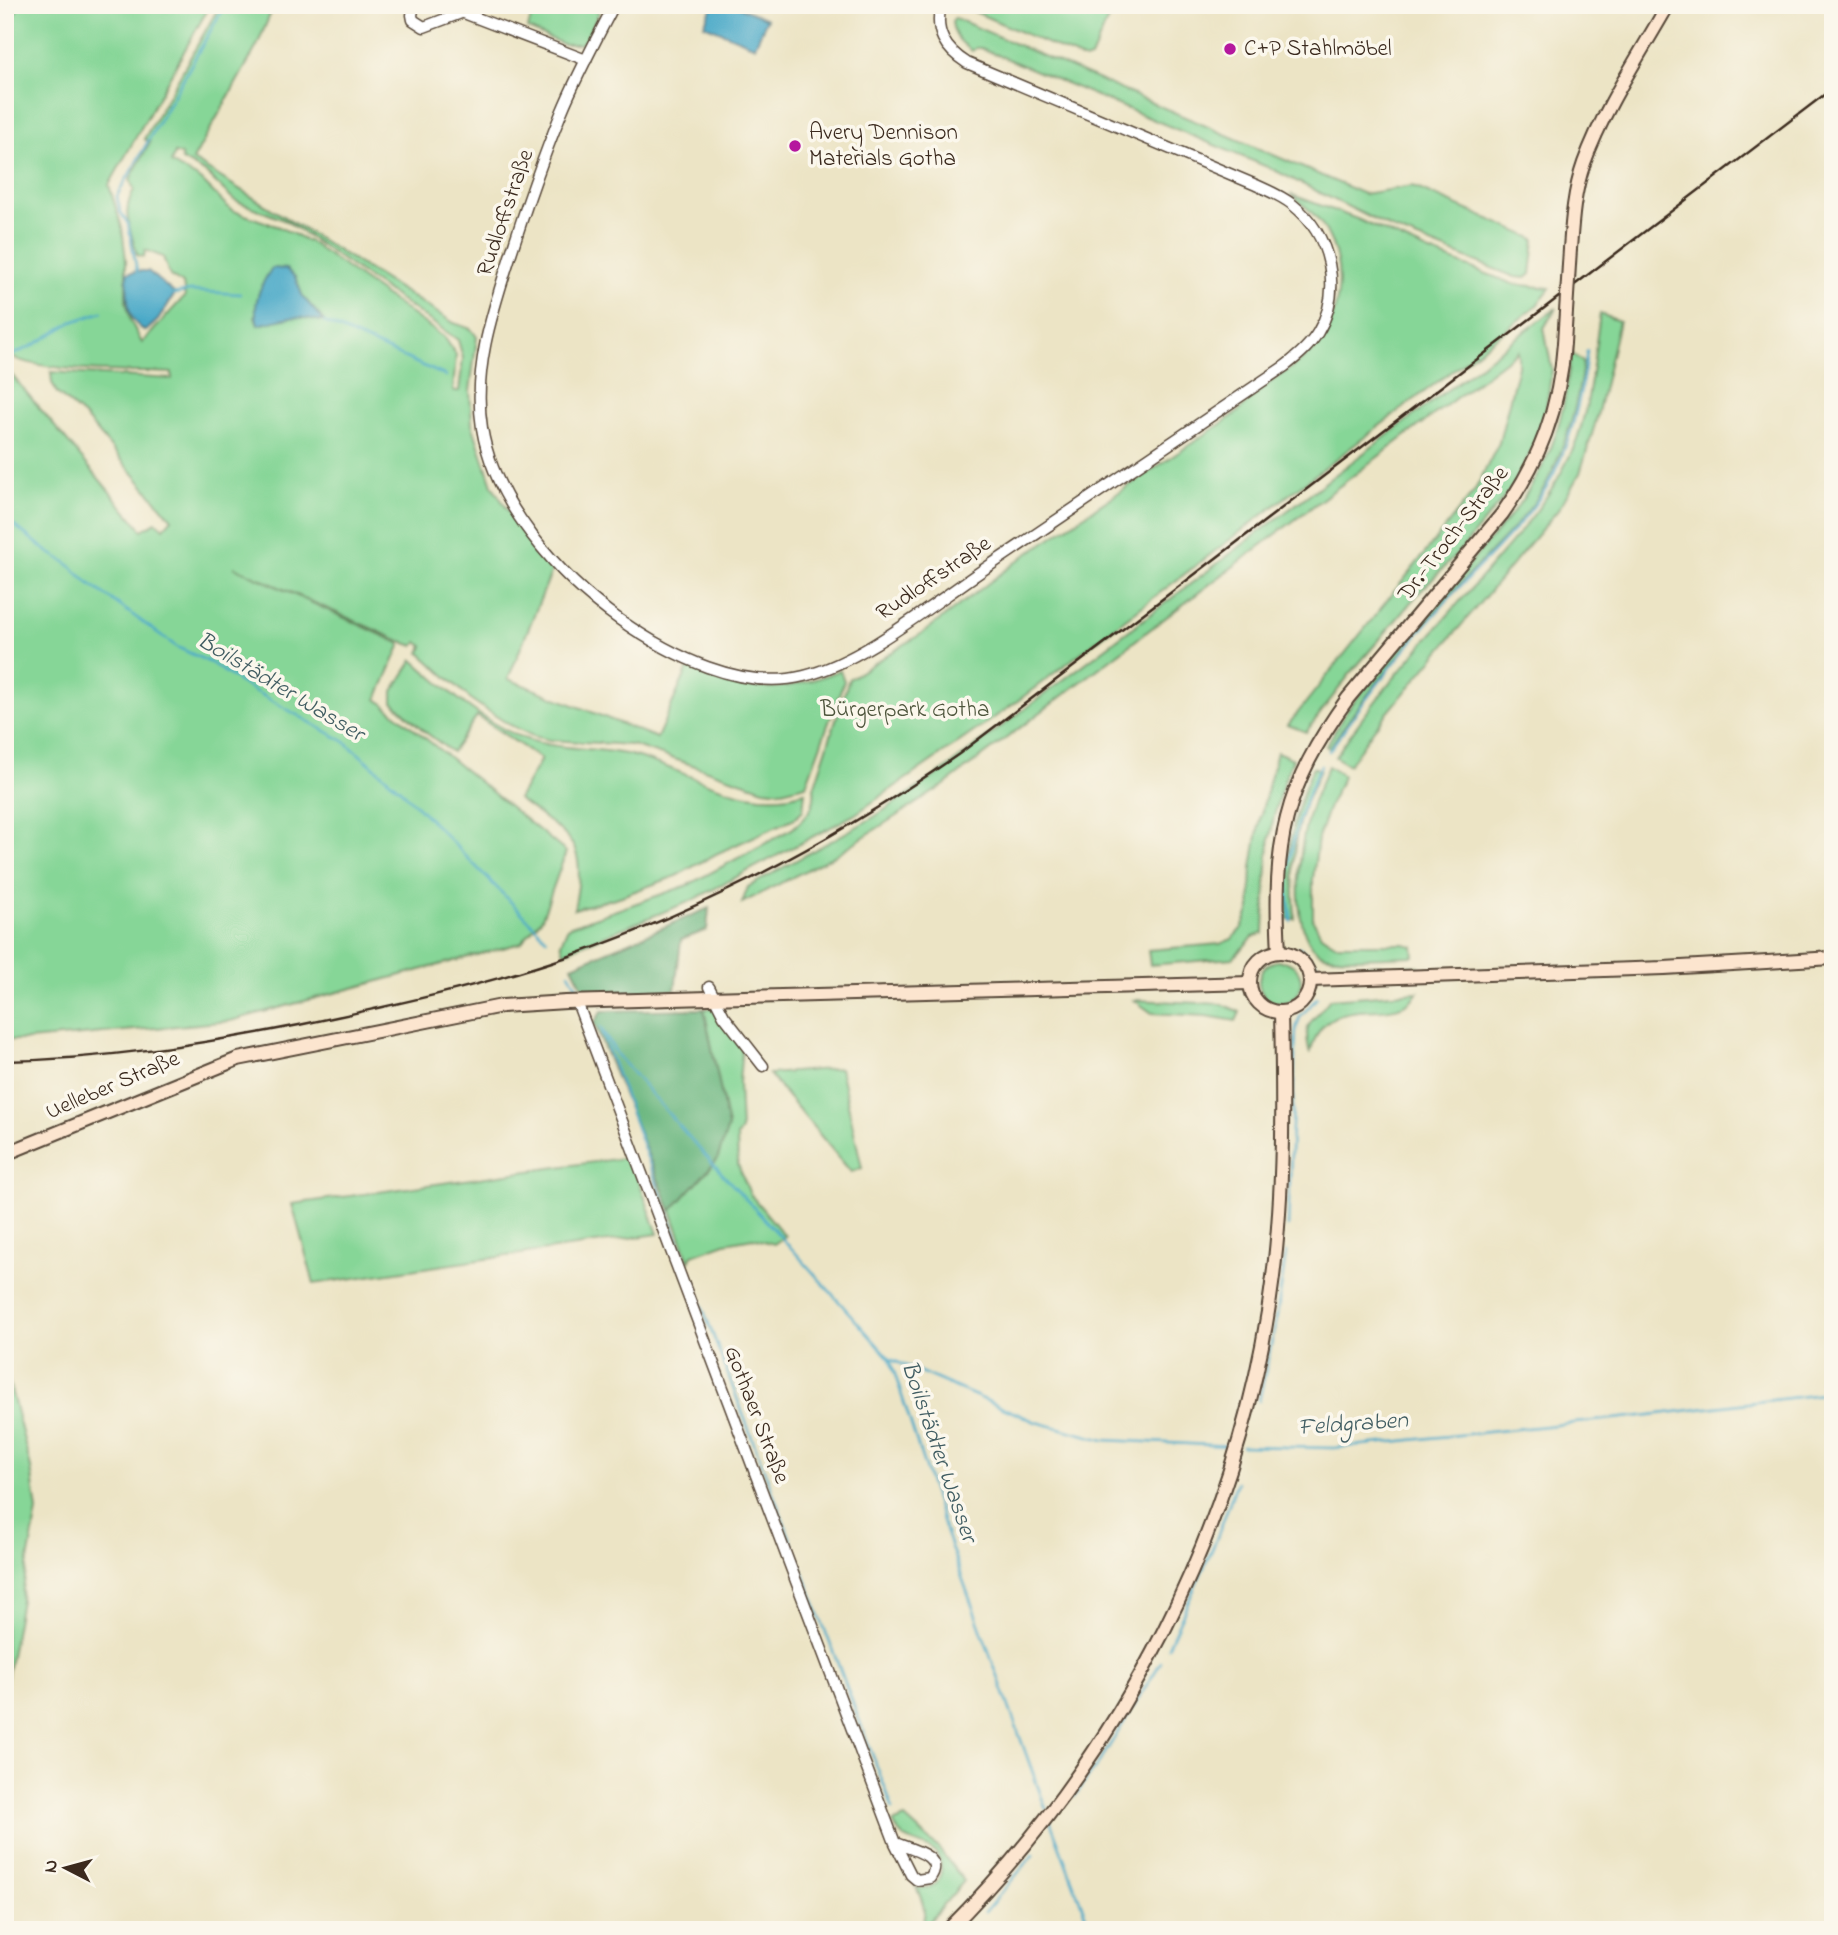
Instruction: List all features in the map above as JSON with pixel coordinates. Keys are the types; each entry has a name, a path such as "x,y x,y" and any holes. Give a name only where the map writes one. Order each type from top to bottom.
{"main road":[{"name":"Dr.-Troch-Straße","path":"1279,953 1276,899 1281,843 1293,793 1303,771 1330,723 1348,698 1502,514 1522,486 1538,455 1559,391 1576,196 1589,152 1606,115 1668,5"},
{"path":"1279,953 1292,955 1300,960 1310,980 1302,1002 1281,1012 1269,1010 1259,1004 1250,983 1252,971 1258,962 1268,955 1279,953"},
{"path":"1310,980 1664,968 1833,958"},
{"name":"Uelleber Straße","path":"5,1154 237,1059 502,1006 713,993 1250,983"},
{"path":"948,1930 1042,1824 1108,1729 1169,1621 1208,1531 1241,1432 1261,1350 1277,1238 1284,1110 1281,1012"}],"street":[{"path":"414,5 413,20 424,27 461,13"},
{"path":"443,5 586,60"},
{"name":"Rudloffstraße","path":"614,5 563,109 501,284 485,344 479,390 481,426 486,446 497,478 536,540 574,583 609,612 650,640 712,667 750,678 788,680 822,671 865,649 1285,366 1299,356 1317,334 1328,310 1330,269 1323,242 1296,207 1256,184 967,63 954,54 942,40 938,22 941,5"},
{"path":"713,993 724,1016 763,1066"},
{"name":"Gothaer Straße","path":"577,1002 895,1843"}],"green space":[{"path":"20,5 210,5 109,185 122,228 126,260 126,301 131,322 142,343 185,296 183,284 170,276 163,257 145,250 144,257 137,255 130,230 127,214 134,190 130,179 150,142 144,139 220,5 274,5 257,46 193,160 454,323 471,329 477,337 470,391 472,424 492,485 519,528 553,568 508,679 657,738 689,666 737,683 767,688 795,685 840,670 844,681 806,785 782,791 764,789 632,745 549,740 533,736 508,724 473,701 420,653 423,646 418,642 414,646 400,641 234,567 401,644 377,699 566,852 542,918 521,943 230,1021 5,1040 5,367 142,530 156,522 164,528 172,519 84,416 57,393 51,372 172,379 172,373 61,368 19,360 5,354 5,24 8,25","holes":["175,153 206,173 234,200 286,221 458,340 463,358 459,391 453,391 456,355 445,338 310,242 279,227 231,210 201,180 171,163","295,277 303,297 324,321 299,316 258,325 255,316"]},
{"path":"534,5 593,5 599,13 586,39 580,44 563,44 528,29"},
{"path":"959,5 1109,5 1110,14 1091,58 1085,60"},
{"path":"955,18 1364,194 1412,186 1535,239 1531,274 1526,278 1515,277 1395,230 1272,169 981,48 972,51 956,35 952,21"},
{"name":"Bürgerpark Gotha","path":"1290,194 1513,284 1550,288 1537,305 1511,326 1011,706 854,815 693,900 564,952 561,943 568,927 688,885 792,829 805,816 814,801 814,788 849,679 924,632 1024,556 1237,413 1264,387 1311,352 1329,325 1338,295 1339,279 1334,248 1324,227"},
{"path":"1556,308 1544,328 1552,370 1546,409 1532,449 1513,487 1350,674 1306,732 1288,725 1475,490 1499,443 1518,366 1518,351 943,786 834,856 742,903 748,887 874,817 944,770"},
{"path":"1600,314 1619,321 1596,421 1580,473 1558,510 1374,729 1349,765 1335,757 1385,689 1517,536 1553,487 1573,449 1584,417"},
{"path":"1571,353 1583,362 1578,394 1565,440 1546,484 1516,525 1405,647 1329,748 1326,746 1347,710 1515,510 1536,479 1552,446 1560,420"},
{"path":"413,660 475,711 502,728 529,740 626,754 737,793 782,797 805,792 803,810 795,818 716,854 676,876 619,897 574,909 579,867 571,842 518,799 541,759 477,716 452,752 424,731 393,702 393,691"},
{"path":"1277,752 1293,759 1272,823 1264,933 1253,937 1233,958 1150,965 1148,950 1220,944 1232,939 1242,928 1250,909 1252,867 1260,818"},
{"path":"1328,766 1343,776 1318,838 1313,879 1313,920 1321,935 1335,944 1404,944 1413,946 1414,956 1330,956 1322,954 1311,945 1304,931 1299,893 1301,852 1309,814"},
{"path":"1313,767 1320,770 1303,810 1295,850 1295,919 1287,919 1286,879 1290,842 1299,805"},
{"path":"709,908 707,930 681,940 675,990 586,994 572,966"},
{"path":"1280,961 1295,967 1301,982 1295,997 1280,1003 1265,997 1259,982 1265,967"},
{"path":"1331,966 1419,966 1420,971 1331,970"},
{"path":"1418,992 1407,1003 1393,1008 1345,1013 1330,1020 1318,1032 1310,1054 1308,1029 1330,999"},
{"path":"1134,1000 1222,1004 1240,1012 1236,1021 1206,1016 1152,1013"},
{"path":"714,1008 742,1046 738,1165 750,1194 785,1236 774,1244 753,1238 725,1243 692,1255 689,1261 671,1211 717,1160 728,1127 704,1009"},
{"path":"704,1009 728,1127 717,1160 671,1211 594,1023 602,1011"},
{"path":"840,1068 862,1168 851,1172 769,1074"},
{"path":"630,1157 658,1234 314,1284 292,1204"},
{"path":"5,1366 31,1468 37,1511 5,1689"},
{"path":"905,1818 938,1848 964,1881 922,1930 924,1908 916,1887 927,1889 934,1885 940,1875 940,1860 933,1850 904,1837 898,1830 893,1823"}],"water":[{"path":"713,5 734,5 767,19 755,46 704,25"},
{"path":"272,268 286,269 295,277 303,297 325,322 291,318 258,325 258,296"},
{"path":"148,271 175,294 158,320 146,331 134,321 129,306 127,273"}],"waterway":[{"path":"137,271 128,224 120,211 117,196 225,5"},
{"path":"174,294 190,291 240,294"},
{"path":"10,356 72,322 102,312"},
{"path":"324,322 446,376"},
{"path":"1329,751 1403,652 1451,596 1514,530 1546,488 1555,472 1574,421 1587,351"},
{"name":"Boilstädter Wasser","path":"5,518 177,647 211,663 244,685 345,742 402,791 547,939"},
{"path":"1291,921 1288,882 1292,847 1304,805 1321,765"},
{"path":"1299,947 1317,965"},
{"name":"Boilstädter Wasser","path":"569,973 581,994"},
{"path":"1288,1226 1296,1029 1300,1017 1317,998"},
{"name":"Boilstädter Wasser","path":"600,1027 618,1056 890,1359 947,1536 1046,1809"},
{"path":"602,1033 686,1264 893,1809"},
{"path":"1259,1401 1276,1322 1286,1253"},
{"name":"Feldgraben","path":"890,1359 1036,1422 1104,1440 1232,1446"},
{"name":"Feldgraben","path":"1242,1446 1334,1448 1642,1416 1830,1393"},
{"path":"1168,1647 1215,1543 1237,1482"},
{"path":"1075,1796 1102,1758 1161,1662"},
{"name":"Boilstädter Wasser","path":"1049,1818 1091,1930"},
{"path":"985,1912 1034,1854"}],"railway":[{"path":"5,1061 116,1054 189,1044 299,1025 436,995 537,967 622,937 673,916 772,868 867,814 959,754 1833,88"}],"place":[{"name":"C+P Stahlmöbel","path":"1230,49"},
{"name":"Avery Dennison Materials Gotha","path":"795,146"}]}
